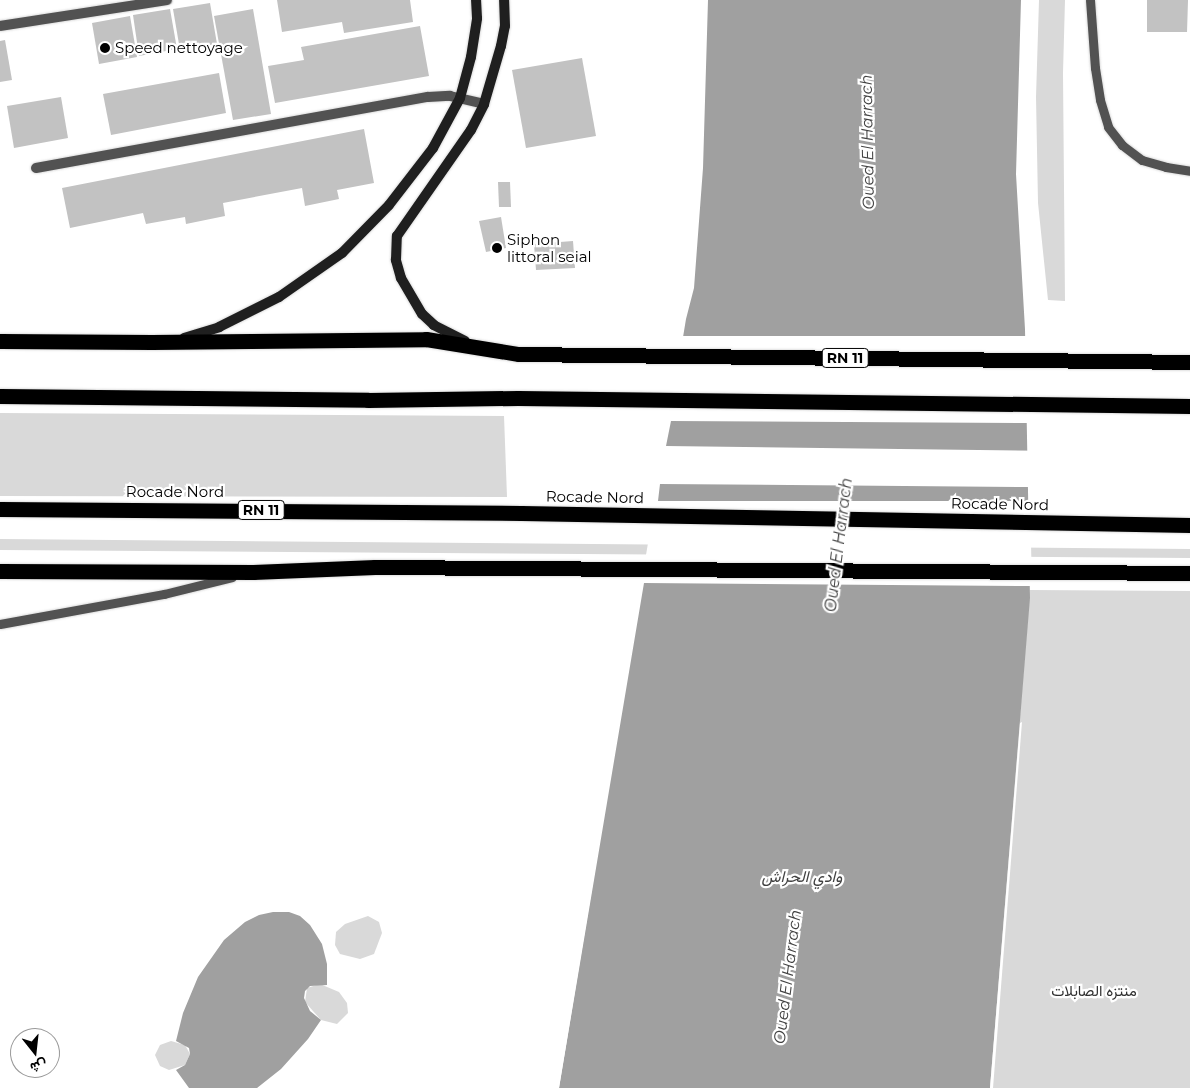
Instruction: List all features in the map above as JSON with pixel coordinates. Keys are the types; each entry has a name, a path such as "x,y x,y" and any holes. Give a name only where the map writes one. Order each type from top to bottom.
{"highway":[{"name":"RN 11","path":"0,341 152,342 426,339 520,354 1190,362"},
{"path":"0,396 368,400 518,398 1190,406"},
{"name":"Rocade Nord","path":"0,509 521,512 1190,525"},
{"path":"0,571 253,572 375,567 1190,573"}],"main road":[{"path":"152,342 186,338 243,316 279,296 342,253 388,205 433,148 460,98 471,56 477,18 476,0"},
{"path":"482,347 450,334 434,325 422,314 401,278 396,260 397,236 470,130 484,104 505,26 504,0"}],"street":[{"path":"0,26 167,0"},
{"path":"36,168 428,97 460,98 484,104"}],"lane":[{"path":"1090,0 1095,68 1100,100 1108,127 1122,145 1142,160 1190,171"},
{"path":"0,624 164,594 253,572"}],"green space":[{"path":"1039,0 1065,0 1063,73 1065,301 1048,300 1038,203 1036,97"},
{"path":"0,413 504,416 507,497 0,496"},
{"path":"0,539 1190,549 1190,558 0,550"},
{"name":"منتزه الصابلات","path":"1030,590 1190,591 1190,1088 990,1088"},
{"path":"368,916 379,922 382,933 374,954 360,959 340,954 335,945 336,932 345,924"},
{"path":"320,984 339,992 347,1003 348,1013 337,1024 321,1020 305,1002 307,988"},
{"path":"171,1041 185,1045 190,1054 185,1065 169,1070 160,1066 155,1055 160,1045"}],"water":[{"name":"وادي الحراش","path":"708,0 1021,0 1016,174 1025,329 1030,598 990,1088 559,1088 686,319 694,288 703,168"},
{"path":"273,912 289,912 300,916 310,925 322,944 327,964 327,985 310,986 305,991 304,998 310,1011 321,1020 308,1039 281,1069 257,1088 189,1088 176,1070 185,1065 190,1054 189,1048 176,1041 183,1013 198,977 224,940 245,922 259,915"}],"pier":[{"path":"681,336 1027,336 1029,423 671,421 666,446 1065,451 1067,454 1066,472 1064,474 1030,475 1030,487 660,484 658,501 1030,501 1032,586 644,583 559,1088 556,1088 660,472 622,471 621,448 623,446 664,447"},
{"path":"1022,722 993,1088 990,1088 1020,723"}],"building":[{"path":"277,0 410,0 413,22 344,33 342,22 282,32"},
{"path":"1147,0 1188,0 1187,32 1147,32"},
{"path":"210,3 217,44 180,50 173,9"},
{"path":"170,9 177,49 139,56 133,15"},
{"path":"253,9 271,114 233,120 214,16"},
{"path":"130,16 137,57 99,64 92,23"},
{"path":"420,26 429,76 275,103 268,66 304,60 301,47"},
{"path":"5,40 12,80 0,82 0,41"},
{"path":"582,58 596,136 526,148 512,70"},
{"path":"219,73 226,113 111,135 103,94"},
{"path":"61,97 68,138 14,148 7,106"},
{"path":"364,129 374,183 337,190 339,199 305,206 302,188 223,203 225,216 186,224 185,217 146,224 143,213 70,228 62,188"},
{"path":"498,182 510,182 511,207 499,207"},
{"path":"501,217 506,248 486,252 479,221"},
{"path":"573,241 575,268 536,270 534,244"}],"place":[{"name":"Speed nettoyage","path":"105,48"},
{"name":"Siphon littoral seial","path":"497,248"}],"water label":[{"name":"Oued El Harrach","path":"868,142"},
{"name":"Oued El Harrach","path":"839,545"},
{"name":"Oued El Harrach","path":"788,977"}]}
